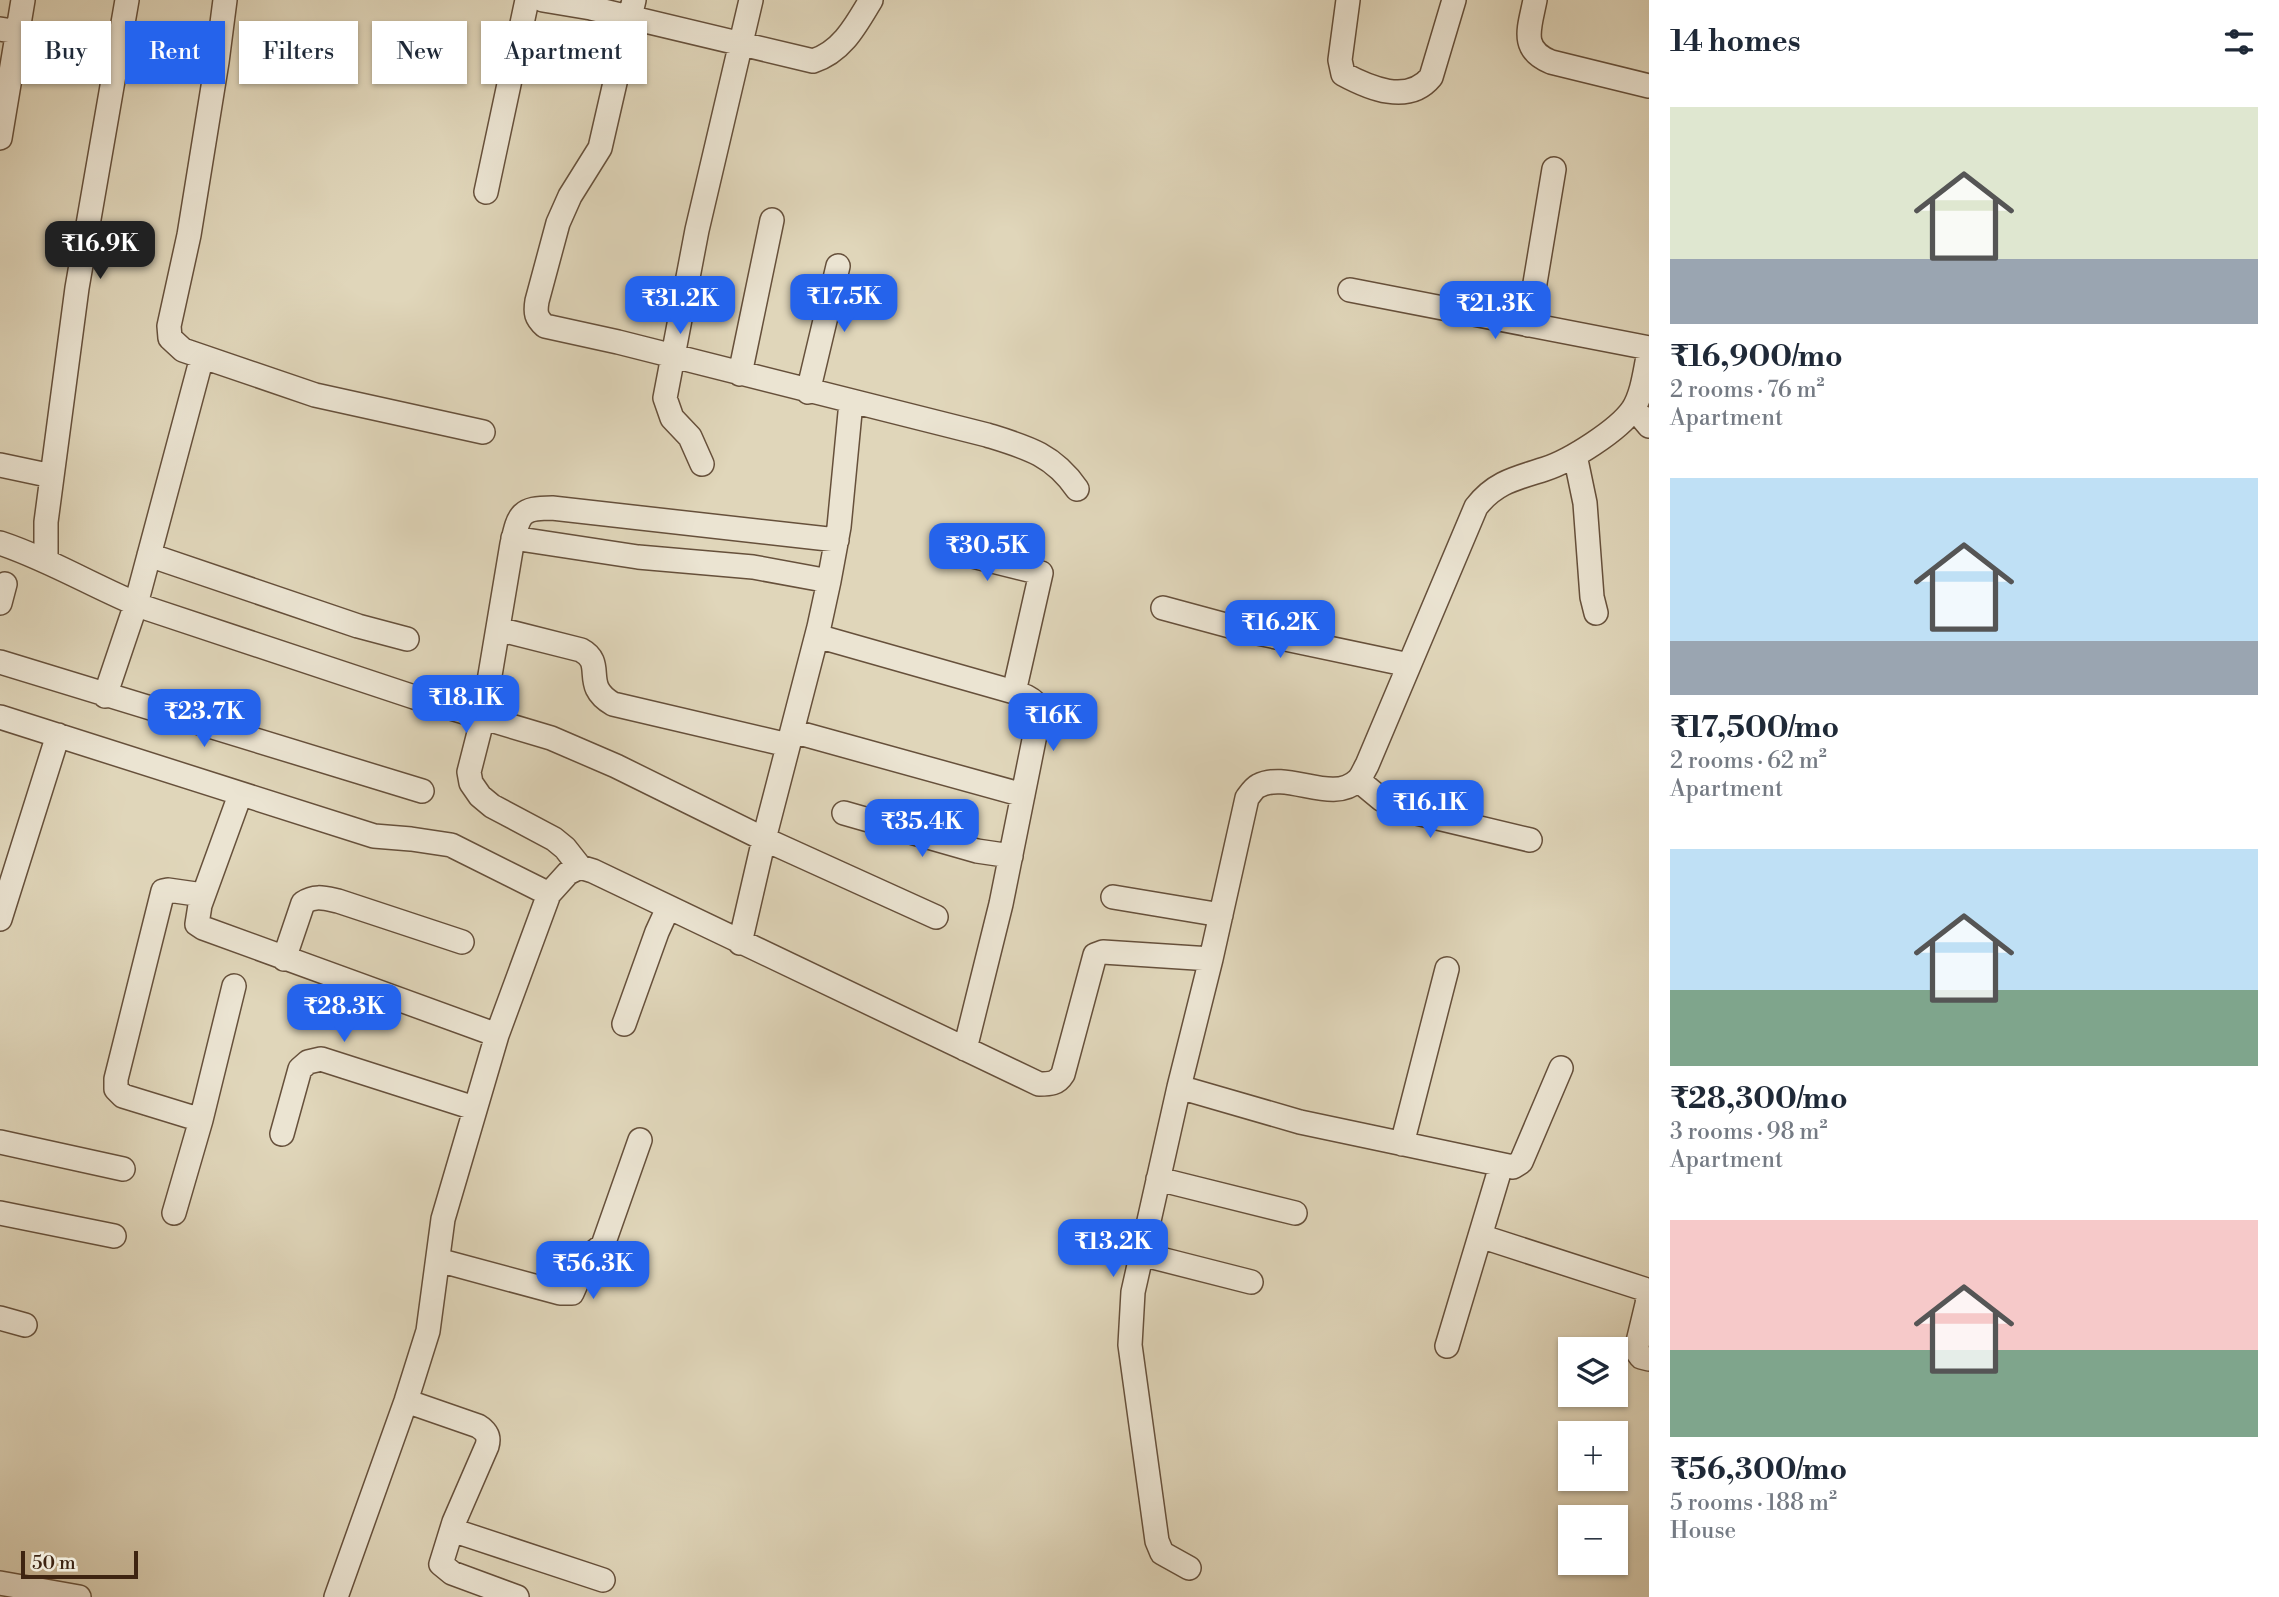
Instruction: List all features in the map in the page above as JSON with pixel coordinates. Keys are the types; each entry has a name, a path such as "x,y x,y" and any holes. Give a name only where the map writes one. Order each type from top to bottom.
{"street":[{"path":"1,130 8,30 23,0"},
{"path":"46,560 46,522 77,288 127,0"},
{"path":"222,21 225,0"},
{"path":"486,192 527,0"},
{"path":"543,0 591,8 633,9 741,45 813,61 825,57 839,47 871,0"},
{"path":"702,464 690,437 672,418 665,398 697,230 751,0"},
{"path":"1348,0 1340,60 1343,74 1362,85 1391,92 1412,92 1431,77 1454,0"},
{"path":"1535,0 1528,34 1531,48 1539,57 1649,86"},
{"path":"633,9 600,148 570,196 558,223 535,312 538,321 545,327 673,356 987,435 1027,448 1058,466 1066,472 1077,489"},
{"path":"8,30 125,48"},
{"path":"213,84 188,235 169,326 170,338 175,345 315,396 484,432"},
{"path":"1528,325 1554,169"},
{"path":"740,374 772,220"},
{"path":"808,391 838,266"},
{"path":"1189,1568 1162,1553 1157,1541 1130,1332 1133,1292 1247,798 1257,786 1268,783 1333,789 1358,780 1367,765 1476,507 1487,492 1508,481 1556,466 1623,420 1634,408 1649,350 1350,290"},
{"path":"105,696 136,604 202,357"},
{"path":"740,943 829,581 837,540 851,402"},
{"path":"1634,408 1649,426"},
{"path":"1575,454 1585,503 1592,597 1596,613"},
{"path":"0,465 52,476"},
{"path":"837,540 552,508 533,508 524,512 518,519 513,538 483,717 469,772 471,783 480,796 492,806 554,839 580,867 1039,1084 1058,1081 1063,1074 1095,955 1103,952 1211,959"},
{"path":"513,538 638,557 753,567 829,581"},
{"path":"0,543 46,560 136,604 414,697 551,738 936,917"},
{"path":"944,549 1041,573 1014,692"},
{"path":"149,555 358,626 407,639"},
{"path":"1163,608 1248,631 1409,665"},
{"path":"498,629 581,650 589,655 593,662 596,689 603,698 613,704 790,738 1023,795"},
{"path":"817,636 1014,692 1031,698 1038,707 1038,720 1001,904 965,1049"},
{"path":"0,663 422,791"},
{"path":"0,717 374,836 451,845 550,894"},
{"path":"0,919 58,735"},
{"path":"1358,780 1381,799 1400,809 1530,840"},
{"path":"240,795 203,895 197,923 202,928 497,1035"},
{"path":"844,813 976,851 1011,856"},
{"path":"335,1597 406,1401 428,1331 443,1219 497,1035 550,894 568,873 580,867"},
{"path":"201,1120 122,1096 116,1089 116,1079 163,891 203,895"},
{"path":"284,959 303,903 311,898 321,897 462,942"},
{"path":"1113,897 1221,915"},
{"path":"624,1024 668,908"},
{"path":"1402,1144 1447,969"},
{"path":"174,1213 201,1120 234,986"},
{"path":"282,1134 300,1069 314,1060 321,1059 474,1108"},
{"path":"1179,1087 1300,1122 1513,1167 1521,1162 1561,1069"},
{"path":"439,1260 560,1293 572,1293 587,1257 603,1245 640,1140"},
{"path":"0,1142 123,1170"},
{"path":"1447,1346 1501,1166"},
{"path":"1158,1179 1295,1213"},
{"path":"0,1213 114,1236"},
{"path":"1480,1236 1644,1289 1648,1300 1636,1350 1641,1357 1649,1359"},
{"path":"1141,1254 1251,1282"},
{"path":"0,1318 25,1325"},
{"path":"406,1401 486,1431 487,1446 442,1560 444,1569 517,1597"},
{"path":"452,1530 603,1580"},
{"path":"8,1589 79,1597"}]}
